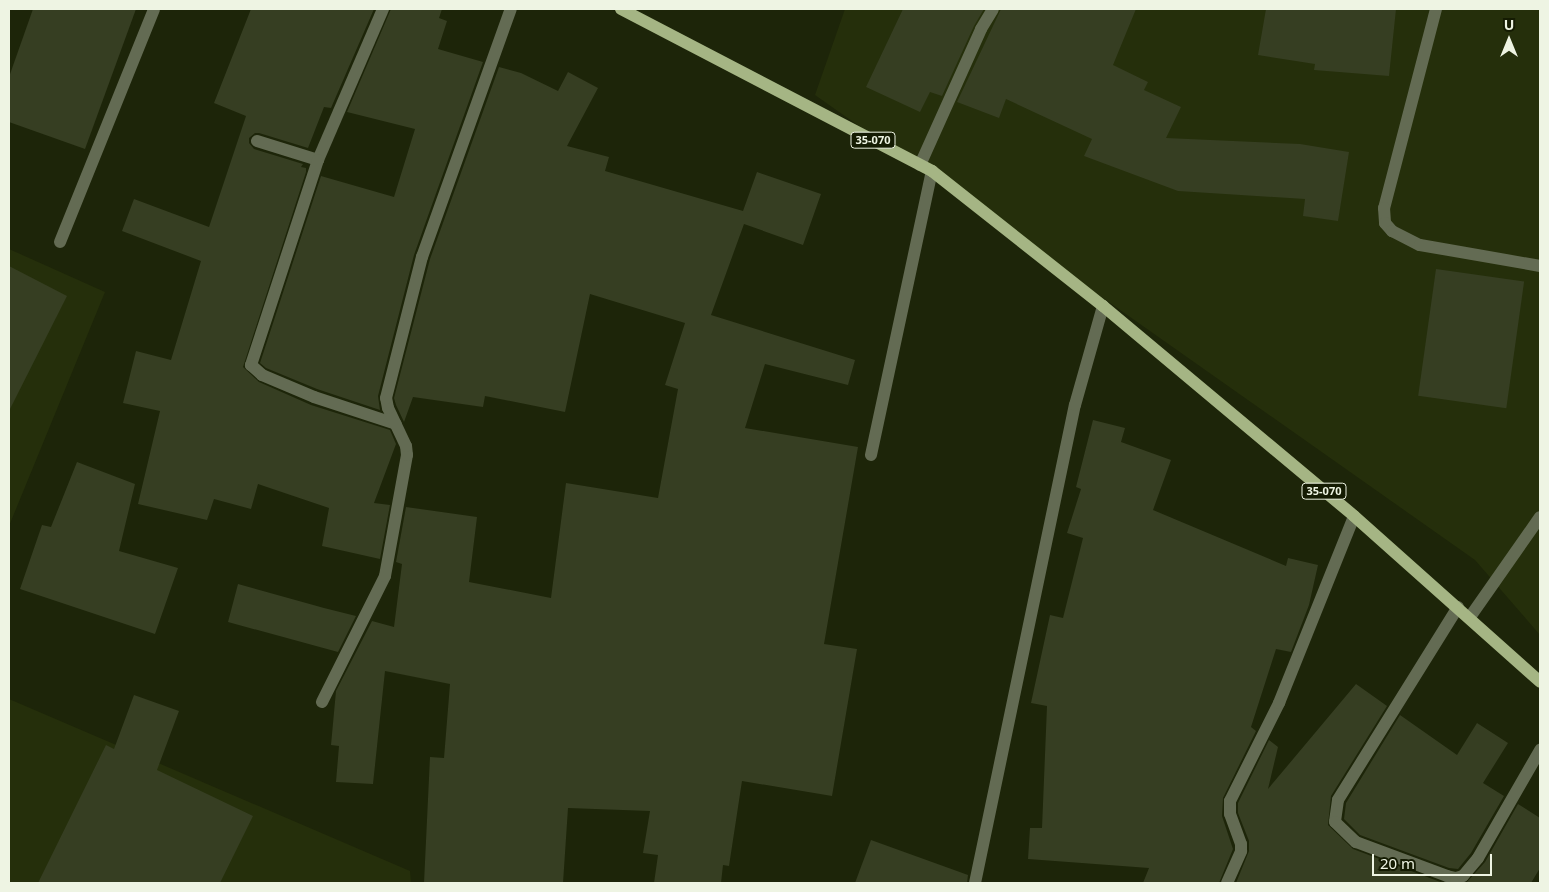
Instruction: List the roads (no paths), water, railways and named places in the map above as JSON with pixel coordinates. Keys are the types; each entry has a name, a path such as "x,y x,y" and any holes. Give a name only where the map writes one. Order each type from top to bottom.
{"main road":[{"name":"35-070","path":"621,9 932,171 1103,306 1354,516 1470,617 1540,682"}],"street":[{"path":"60,242 154,9"},
{"path":"383,9 318,160 251,365 262,375 314,397 396,424"},
{"path":"322,702 384,576 407,455 406,446 388,408 386,398 422,257 511,9"},
{"path":"920,165 981,29 993,9"},
{"path":"1436,9 1384,208 1385,224 1392,232 1420,245 1540,266"},
{"path":"257,141 318,160"},
{"path":"871,455 932,171"},
{"path":"975,883 1075,405 1103,306"},
{"path":"1227,883 1241,852 1241,844 1230,814 1230,801 1279,703 1354,516"},
{"path":"1470,617 1540,517"},
{"path":"1458,608 1338,800 1335,822 1356,842 1447,876 1456,878 1463,876 1478,858 1540,750"}]}
